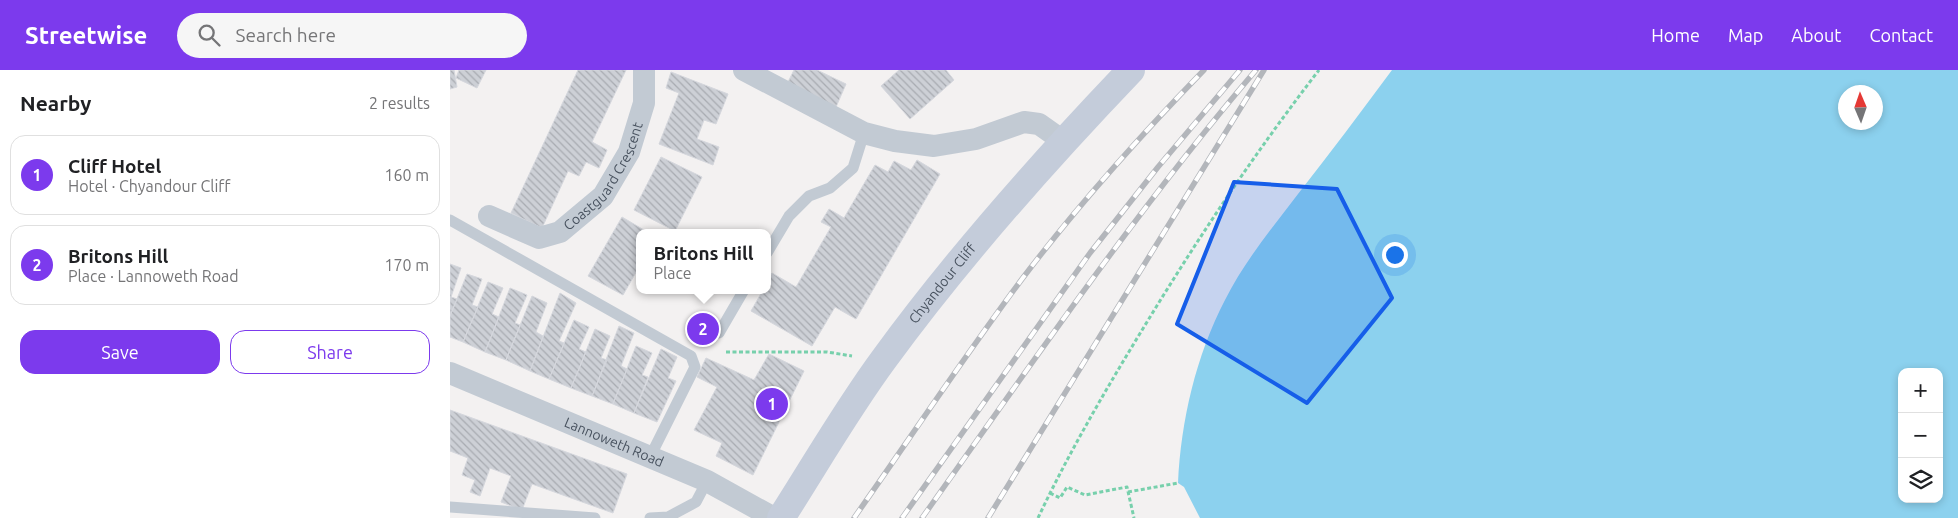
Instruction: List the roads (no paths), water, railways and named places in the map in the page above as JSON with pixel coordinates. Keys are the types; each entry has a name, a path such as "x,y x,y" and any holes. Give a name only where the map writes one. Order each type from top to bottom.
{"street":[{"name":"Coastguard Crescent","path":"489,216 539,238 560,232 603,196 629,152 644,103 644,70"},
{"path":"744,70 864,133 895,141 934,146 976,139 1024,122 1039,124 1063,141"},
{"name":"Chyandour Cliff","path":"781,518 882,360 950,271 1063,141 1130,70"},
{"name":"Lannoweth Road","path":"450,373 707,481 774,518"}],"lane":[{"path":"771,246 789,216 809,196 830,188 853,168 864,133"},
{"path":"450,220 691,356 695,367 650,457"},
{"path":"719,333 742,294"},
{"path":"650,518 668,517 696,502 707,481"},
{"path":"450,507 595,518"}],"water":[{"path":"1392,70 1958,70 1958,518 1200,518 1184,487 1178,483 1187,412 1198,366 1206,343 1225,300 1241,272"}],"railway":[{"path":"854,518 979,338 1043,251 1110,171 1204,70"},
{"path":"902,518 1090,253 1158,167 1240,70"},
{"path":"922,518 1084,290 1168,179 1256,70"},
{"path":"988,518 1264,70"}],"place":[{"name":"Britons Hill","path":"703,329"},
{"name":"Cliff Hotel","path":"772,404"}]}
